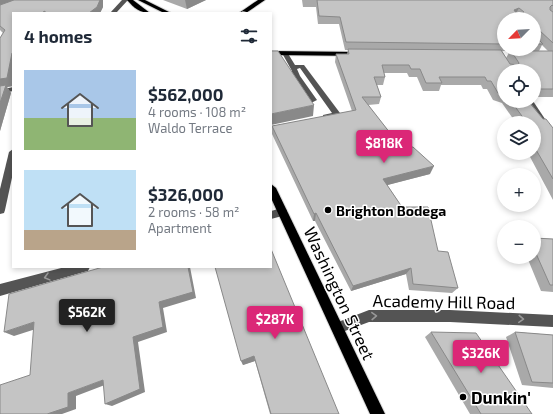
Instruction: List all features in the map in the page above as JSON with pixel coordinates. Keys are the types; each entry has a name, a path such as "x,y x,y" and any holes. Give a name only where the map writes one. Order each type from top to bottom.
{"main road":[{"path":"130,0 145,12"},
{"path":"141,0 166,12"},
{"path":"244,12 262,0"},
{"path":"272,53 367,54"},
{"name":"Washington Street","path":"272,190 378,414"}],"street":[{"path":"114,12 125,0"},
{"path":"285,53 294,69 296,76 316,100"},
{"path":"294,69 302,66 337,115 315,120"},
{"path":"0,92 12,90"},
{"path":"534,108 553,138"},
{"path":"0,210 12,156"},
{"path":"272,216 282,212"},
{"path":"0,290 80,268"},
{"name":"Academy Hill Road","path":"337,328 369,316 450,316 553,321"}],"building":[{"path":"14,0 100,0 97,7 90,12 12,12 12,53 7,78 0,79 0,38 5,30 0,26 0,5"},
{"path":"317,0 553,0 553,6 552,5 550,7 550,10 553,12 553,43 541,32 541,12 524,12 519,8 514,10 515,12 497,12 497,44 346,42 340,17 319,16"},
{"path":"348,49 497,50 497,56 505,56 510,64 497,64 497,91 491,81 487,81 485,77 439,77 442,83 426,83 420,69 411,69 409,65 382,65 385,77 374,77 381,97 362,97 401,147 413,147 434,166 383,179 402,207 428,207 438,251 448,252 458,288 413,284 411,268 353,286 316,213 314,214 272,126 356,110 336,54 349,54"},
{"path":"272,51 278,51 314,105 272,114"},
{"path":"541,51 553,51 553,89 541,89 541,64 518,64 514,56 541,56"},
{"path":"6,85 0,103 0,86"},
{"path":"516,108 534,108 540,116 522,116"},
{"path":"541,117 543,119 546,119 553,128 553,179 541,158"},
{"path":"541,238 553,239 553,285 550,285 541,264"},
{"path":"272,251 339,414 271,414 254,356 241,361 215,268 272,268"},
{"path":"100,268 188,268 193,292 159,302 163,327 133,337 140,389 105,404 103,380 68,393 68,407 47,414 0,414 0,385 30,375 34,322 4,332 9,294"},
{"path":"431,332 476,333 532,414 481,414"},
{"path":"515,332 553,335 553,383 532,382"}],"place":[{"name":"Brighton Bodega","path":"328,210"},
{"name":"Dunkin'","path":"463,397"}]}
